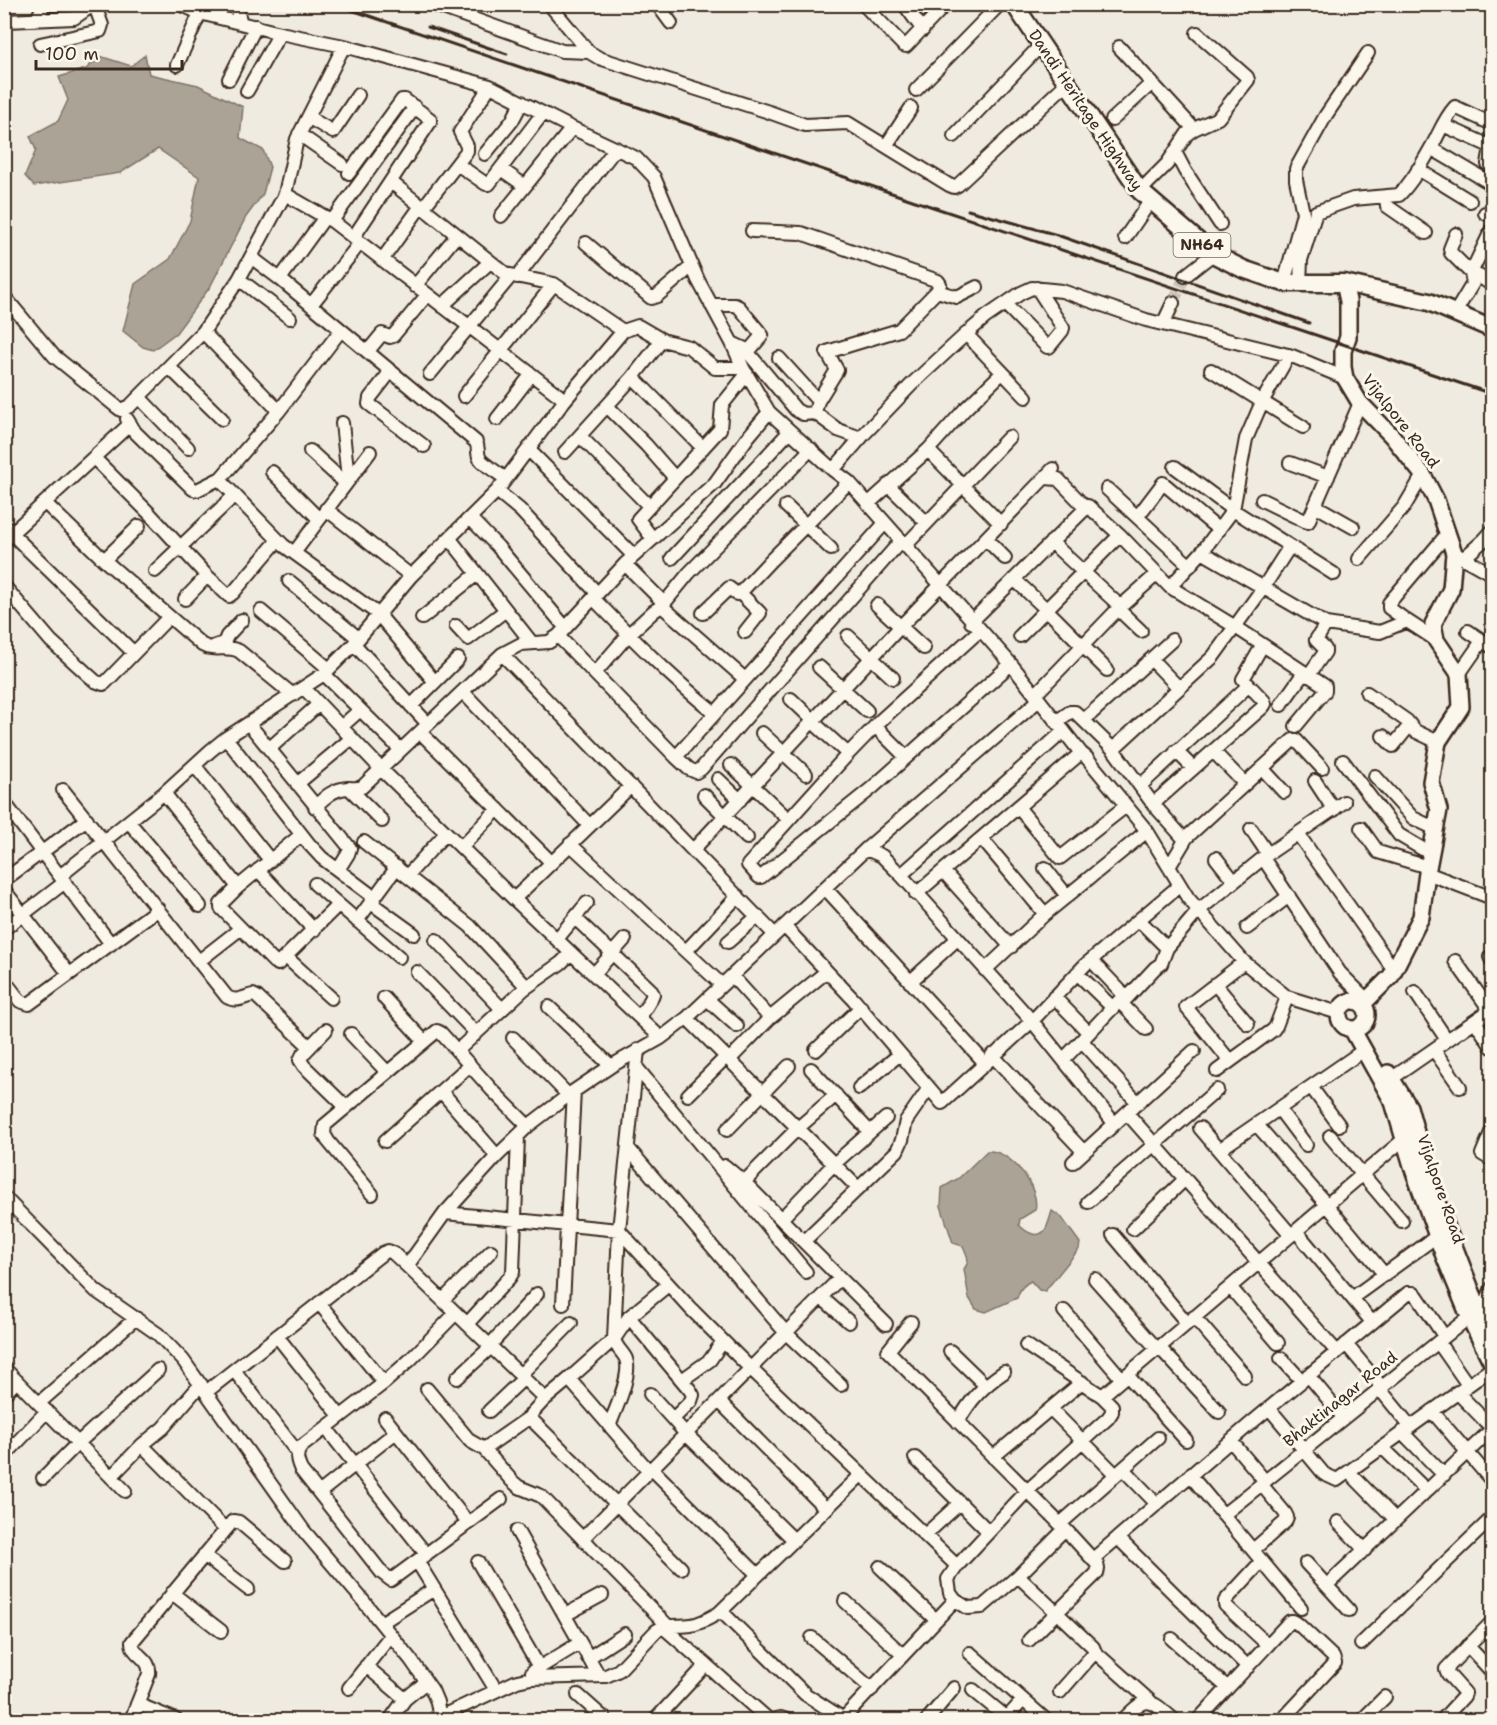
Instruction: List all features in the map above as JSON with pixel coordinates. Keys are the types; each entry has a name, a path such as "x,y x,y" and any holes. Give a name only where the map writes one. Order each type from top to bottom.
{"highway":[{"name":"Dandi Heritage Highway","path":"1014,4 1145,196 1213,254 1243,269 1292,283 1344,283 1429,302 1492,329"}],"main road":[{"name":"Vijalpore Road","path":"1344,283 1348,301 1348,337 1343,351 1345,378 1360,403 1392,436 1422,475 1436,500 1459,556 1451,589 1433,624 1436,640"},
{"path":"1365,1002 1391,976 1421,917 1439,810 1431,782 1437,742 1461,707 1458,674 1436,640"},
{"path":"1339,1013 1346,1002 1355,1000 1365,1002"},
{"path":"1356,1028 1366,1021 1368,1016 1365,1002"},
{"name":"Vijalpore Road","path":"1339,1013 1344,1025 1356,1028 1408,1107 1410,1134 1437,1236 1476,1317 1492,1334"},
{"name":"Vijalpore Road","path":"1356,1028 1364,1050 1410,1134 1431,1187 1492,1363"}],"street":[{"path":"37,20 44,4"},
{"path":"180,4 200,13 280,33 344,45 490,86 636,158 654,177 711,305 769,412 849,482 1011,664 1081,753 1147,831 1188,898 1244,962 1287,998 1339,1013"},
{"path":"235,4 234,7 241,23"},
{"path":"432,4 562,51 589,52"},
{"path":"549,4 589,52 599,58 805,125 848,123 954,186 958,185 1067,83"},
{"path":"657,4 671,23"},
{"path":"863,4 906,46 946,4"},
{"path":"904,4 923,30"},
{"path":"916,90 1000,4"},
{"path":"4,20 74,18 87,9 99,5 102,25 100,31 40,44"},
{"path":"177,65 200,13"},
{"path":"229,79 256,26"},
{"path":"247,91 280,33"},
{"path":"1125,238 1145,196 1187,134 1218,118 1248,80 1197,33"},
{"path":"4,296 62,363 121,410 126,409 203,332 239,279 285,194 295,143 344,45"},
{"path":"954,136 1041,45"},
{"path":"1119,47 1194,129"},
{"path":"1292,283 1303,213 1296,169 1326,115 1368,53"},
{"path":"1113,120 1152,83"},
{"path":"382,260 468,148 460,132 490,86"},
{"path":"308,117 333,132 358,95"},
{"path":"299,134 346,169 402,100 430,119 357,241 311,305"},
{"path":"485,154 509,125 522,102"},
{"path":"280,279 415,107"},
{"path":"1292,283 1316,212 1353,199 1399,195 1418,169 1455,107 1492,124"},
{"path":"886,146 911,108"},
{"path":"456,164 486,184 491,182 543,113"},
{"path":"1443,125 1492,147 1488,164 1492,168"},
{"path":"501,216 572,128"},
{"path":"430,374 514,276 616,148"},
{"path":"1431,148 1492,184"},
{"path":"1175,152 1220,224"},
{"path":"501,169 525,186"},
{"path":"1418,169 1470,201"},
{"path":"391,182 490,262 514,276 554,284 623,331"},
{"path":"285,194 328,219 565,400"},
{"path":"1386,197 1386,205 1426,233"},
{"path":"1455,313 1473,283 1471,273 1489,249 1492,229"},
{"path":"732,343 748,352 796,410 803,414 817,407 837,370 827,352 899,330 937,291 940,284 938,281 801,233 752,231"},
{"path":"1456,234 1450,251 1471,273 1492,285"},
{"path":"415,286 457,235"},
{"path":"586,243 651,298 657,296 692,266"},
{"path":"1185,276 1213,254"},
{"path":"251,257 476,442 481,459 506,479"},
{"path":"442,306 490,262"},
{"path":"239,279 291,318"},
{"path":"464,396 554,284"},
{"path":"937,291 957,297 977,287"},
{"path":"833,470 913,383 966,334 1005,304 1028,290 1036,288 1062,291 1146,320 1289,355 1345,378"},
{"path":"1005,304 1049,347 1063,328 1036,288"},
{"path":"368,351 382,334 393,336 427,295"},
{"path":"1163,324 1173,303"},
{"path":"711,305 739,307 762,334 748,352"},
{"path":"4,929 226,738 327,672 411,576 497,491 565,400 623,331 638,326 662,340 689,347 715,368 745,371"},
{"path":"126,409 129,425 193,489 197,490 221,478 279,411 341,330"},
{"path":"203,332 279,411"},
{"path":"966,334 1026,397"},
{"path":"565,452 662,340"},
{"path":"1170,587 1202,552 1233,510 1246,439 1262,402 1289,355"},
{"path":"779,358 838,430 861,438"},
{"path":"169,367 222,419"},
{"path":"1211,370 1303,426"},
{"path":"391,371 370,398 369,404 424,446"},
{"path":"653,539 638,519 720,429 723,403 745,371"},
{"path":"868,504 928,450 965,408 1002,373"},
{"path":"497,419 531,375"},
{"path":"633,376 703,448"},
{"path":"139,397 188,448"},
{"path":"1263,500 1308,522 1360,403"},
{"path":"607,406 675,478"},
{"path":"315,807 326,795 336,790 359,789 502,654 521,644 549,642 561,632 629,560 715,483 769,412"},
{"path":"342,423 349,480"},
{"path":"129,425 8,537 134,653"},
{"path":"672,558 790,431"},
{"path":"580,436 649,506"},
{"path":"470,518 495,544 595,673 693,772 699,771 903,544 927,523 1009,437"},
{"path":"595,673 628,634 663,606 689,573 811,449"},
{"path":"529,450 629,560 663,606 746,679"},
{"path":"928,450 1001,524"},
{"path":"310,451 349,480"},
{"path":"294,553 369,452"},
{"path":"94,458 226,594 231,595 278,540"},
{"path":"1290,463 1328,477"},
{"path":"1175,467 1233,510 1334,574"},
{"path":"272,472 323,514 411,576"},
{"path":"693,850 901,626 1049,474 1058,479 1086,508"},
{"path":"1359,560 1404,507 1422,475"},
{"path":"221,478 222,482 278,540 378,614 435,682"},
{"path":"740,593 849,482"},
{"path":"1138,516 1163,483 1219,530"},
{"path":"888,485 927,523"},
{"path":"1107,489 1190,566"},
{"path":"497,491 520,510 628,634 688,691 715,713"},
{"path":"155,571 235,495"},
{"path":"45,503 104,560 208,648 233,648 239,651 319,704 446,833 662,1038"},
{"path":"786,506 831,549"},
{"path":"1011,664 872,788 761,877 748,865 848,754 976,626 1014,579 1088,506 1120,535 1170,587 1234,626 1326,688 1296,726"},
{"path":"1316,506 1353,527"},
{"path":"676,757 885,523"},
{"path":"104,560 139,526"},
{"path":"1492,531 1459,556 1492,574"},
{"path":"1436,640 1389,608 1389,603 1448,533"},
{"path":"1020,636 1120,535"},
{"path":"450,538 532,643"},
{"path":"986,539 1005,558"},
{"path":"1051,542 1141,631"},
{"path":"1113,749 1213,657 1290,546"},
{"path":"1202,552 1326,624 1380,632 1407,621"},
{"path":"422,618 477,574"},
{"path":"407,1266 445,1213 497,1155 528,1126 571,1093 611,1066 662,1038 687,1018 866,849 1037,697 1119,608 1157,574"},
{"path":"185,599 207,576"},
{"path":"1014,579 1107,670"},
{"path":"289,581 356,641 411,706 424,728 498,809 551,862"},
{"path":"4,586 51,641 99,683 105,683 169,617"},
{"path":"702,613 729,588 737,594 740,593 760,613 745,632"},
{"path":"877,606 924,648"},
{"path":"456,626 468,639 506,609"},
{"path":"261,611 327,672 360,710 401,750"},
{"path":"208,648 224,643 227,636 242,620"},
{"path":"1281,705 1325,652 1316,640 1326,624"},
{"path":"1458,674 1487,644 1468,632"},
{"path":"848,636 893,678"},
{"path":"1084,720 1172,640"},
{"path":"1153,804 1265,704 1244,681 1244,676 1262,646"},
{"path":"502,654 758,916 780,930 861,1007 942,1103 1032,1021 1091,960 1180,885"},
{"path":"1151,658 1179,688"},
{"path":"411,706 458,659"},
{"path":"819,667 867,711"},
{"path":"1140,786 1249,685"},
{"path":"463,692 589,825"},
{"path":"1367,693 1415,731 1437,742"},
{"path":"791,699 848,754"},
{"path":"269,749 319,704"},
{"path":"341,727 360,710"},
{"path":"901,875 1060,727 1073,711 1113,749 1153,804 1185,840"},
{"path":"249,724 350,848 338,870"},
{"path":"1383,736 1393,746 1410,725"},
{"path":"876,726 906,757"},
{"path":"762,733 807,774"},
{"path":"226,738 301,835 322,858 414,934"},
{"path":"297,784 352,738"},
{"path":"1169,867 1185,840 1294,739 1322,768"},
{"path":"1176,751 1193,768"},
{"path":"1213,751 1245,784"},
{"path":"916,894 1081,753"},
{"path":"1343,760 1399,835 1428,865"},
{"path":"731,765 788,819"},
{"path":"195,766 270,860"},
{"path":"1262,768 1284,792"},
{"path":"1375,776 1413,818 1436,829"},
{"path":"718,779 740,800"},
{"path":"1315,782 1334,810"},
{"path":"514,899 631,786"},
{"path":"349,788 382,821"},
{"path":"63,790 227,997 237,1000 257,996 310,1047"},
{"path":"164,793 238,887"},
{"path":"704,795 747,838"},
{"path":"1064,1059 1119,1002 1161,964 1167,948 1199,910 1265,856 1344,802"},
{"path":"1018,807 1060,858 1126,806"},
{"path":"461,847 498,809"},
{"path":"7,810 63,879 111,944"},
{"path":"4,880 87,819"},
{"path":"129,822 200,906"},
{"path":"1361,828 1378,852 1428,865 1492,898"},
{"path":"1251,829 1289,896 1340,973 1365,1002"},
{"path":"986,970 1045,914 1147,831"},
{"path":"407,876 446,833"},
{"path":"1298,834 1394,970"},
{"path":"301,835 238,887 220,906 275,964 280,963 338,905"},
{"path":"982,839 1045,914"},
{"path":"364,842 470,926 524,982 524,989"},
{"path":"570,844 686,951 727,980 770,1018"},
{"path":"866,849 882,856 901,875 1032,1021 1114,1123"},
{"path":"1216,858 1234,881"},
{"path":"357,921 396,867"},
{"path":"1045,868 1067,896"},
{"path":"258,870 314,930"},
{"path":"943,871 1011,947"},
{"path":"315,884 399,957"},
{"path":"825,888 910,982 1084,1152"},
{"path":"4,890 69,974"},
{"path":"686,951 738,896"},
{"path":"1247,928 1289,896"},
{"path":"557,939 587,903"},
{"path":"4,980 20,1001 29,1004 158,909"},
{"path":"728,942 758,916"},
{"path":"575,918 650,989 653,994 640,1017"},
{"path":"1139,920 1167,948"},
{"path":"199,961 240,928"},
{"path":"594,974 625,939"},
{"path":"910,982 957,939"},
{"path":"436,940 502,1009"},
{"path":"457,1051 524,989 561,963 571,953"},
{"path":"286,957 331,998"},
{"path":"1091,960 1119,1002"},
{"path":"1391,1079 1491,1010 1455,961"},
{"path":"1230,1061 1186,1007 1244,962"},
{"path":"417,972 476,1033"},
{"path":"688,1095 770,1018 826,972"},
{"path":"1077,973 1119,1002 1146,1029"},
{"path":"1215,984 1248,1024"},
{"path":"1414,992 1447,1040"},
{"path":"1054,997 1138,1103"},
{"path":"384,998 424,1041"},
{"path":"1217,1071 1276,1026 1287,998"},
{"path":"707,999 737,1026"},
{"path":"549,1007 611,1066"},
{"path":"816,1050 861,1007"},
{"path":"687,1018 858,1188"},
{"path":"1475,1021 1492,1047"},
{"path":"326,1030 300,1060 346,1107"},
{"path":"372,1194 328,1141 324,1134 325,1125 437,1031 528,1126"},
{"path":"351,1034 387,1072"},
{"path":"513,1038 571,1093 563,1304"},
{"path":"609,1426 625,1386 627,1373 627,1360 614,1339 619,1230 639,1050"},
{"path":"1219,1150 1364,1050"},
{"path":"1434,1050 1460,1086"},
{"path":"1073,1162 1194,1051"},
{"path":"860,1088 900,1054"},
{"path":"385,1141 470,1065"},
{"path":"727,1130 789,1066"},
{"path":"637,1068 806,1272"},
{"path":"811,1069 870,1132"},
{"path":"1311,1087 1339,1125"},
{"path":"804,1241 897,1151 906,1121 929,1088"},
{"path":"1088,1202 1217,1090"},
{"path":"441,1091 497,1155"},
{"path":"744,1182 798,1128 836,1095"},
{"path":"1279,1109 1306,1145"},
{"path":"1126,1113 1258,1263 1380,1387 1406,1429 1444,1475"},
{"path":"781,1219 834,1164 886,1118"},
{"path":"1257,1125 1327,1204 1385,1275"},
{"path":"1200,1128 1372,1322"},
{"path":"1492,1130 1482,1154 1492,1160"},
{"path":"1102,1396 1410,1134"},
{"path":"467,1324 513,1272 518,1136"},
{"path":"1330,1136 1402,1221"},
{"path":"628,1148 786,1333 841,1385"},
{"path":"711,1158 744,1182 886,1324"},
{"path":"1133,1229 1184,1180"},
{"path":"4,1197 96,1291 158,1334 183,1360 298,1524 391,1635 426,1682 437,1702 440,1719 517,1681 580,1643"},
{"path":"445,1213 619,1230 668,1285 751,1369 957,1566"},
{"path":"1113,1235 1245,1376"},
{"path":"1352,1298 1437,1236"},
{"path":"111,1477 204,1388 234,1370 388,1251 393,1253 443,1300 544,1400"},
{"path":"443,1300 491,1251"},
{"path":"583,1538 840,1278"},
{"path":"1095,1279 1219,1412"},
{"path":"484,1449 530,1418 544,1400 614,1339 629,1317 668,1285"},
{"path":"1230,1287 1278,1343"},
{"path":"1476,1317 1492,1290"},
{"path":"1093,1559 1372,1322 1408,1293 1413,1293 1417,1296 1441,1339 1462,1389 1492,1429 1327,1585"},
{"path":"457,1378 490,1346 537,1294"},
{"path":"821,1298 849,1323"},
{"path":"319,1303 384,1383"},
{"path":"1064,1311 1186,1440"},
{"path":"456,1313 418,1353 297,1452 296,1458 301,1470 391,1580 501,1499"},
{"path":"629,1317 693,1395 691,1401 673,1419"},
{"name":"Bhaktinagar Road","path":"1223,1515 1441,1339 1463,1322 1476,1317"},
{"path":"9,1451 43,1407 135,1318"},
{"path":"911,1322 888,1351 1097,1563 1097,1573 1029,1640"},
{"path":"489,1411 571,1323"},
{"path":"277,1336 340,1416"},
{"path":"682,1380 710,1360 723,1341"},
{"path":"1026,1345 1102,1396 1112,1406 1112,1412 1027,1491 957,1566 948,1579 950,1593 955,1599 968,1608 982,1607 1018,1576 1063,1527 1158,1438"},
{"path":"950,1351 985,1385"},
{"path":"1281,1358 1305,1378 1343,1417"},
{"path":"4,1368 125,1491"},
{"path":"1269,1408 1324,1474 1336,1480 1492,1368"},
{"path":"43,1478 158,1370"},
{"path":"234,1370 297,1452"},
{"path":"958,1422 966,1407 985,1385 1004,1372"},
{"path":"569,1378 609,1426 651,1470 758,1575"},
{"path":"4,1394 17,1381"},
{"path":"993,1457 1082,1382"},
{"path":"428,1389 470,1441 484,1449 519,1487 541,1496 706,1665 770,1720 781,1718 787,1720"},
{"path":"650,1394 686,1434 794,1540"},
{"path":"719,1401 826,1509"},
{"path":"1051,1409 1082,1441 1157,1504"},
{"path":"1432,1411 1492,1481"},
{"path":"386,1418 468,1523"},
{"path":"530,1418 681,1568"},
{"path":"326,1428 355,1464 422,1558 434,1589 496,1690"},
{"path":"319,1493 396,1432"},
{"path":"1231,1441 1287,1517 1285,1522 1252,1550"},
{"path":"142,1445 225,1529"},
{"path":"1382,1447 1427,1491"},
{"path":"915,1458 989,1532"},
{"path":"1349,1472 1396,1520"},
{"path":"517,1681 531,1678 613,1674 657,1631 666,1626 694,1625 721,1611 861,1475"},
{"path":"1190,1476 1301,1608"},
{"path":"925,1535 960,1503"},
{"path":"1361,1644 1492,1518"},
{"path":"131,1720 150,1667 134,1650 132,1642 225,1529 233,1521 239,1522 285,1561"},
{"path":"1338,1522 1365,1550"},
{"path":"517,1531 598,1676"},
{"path":"1118,1538 1248,1667"},
{"path":"204,1555 248,1589"},
{"path":"1262,1561 1224,1601 1268,1645"},
{"path":"478,1562 539,1668"},
{"path":"1306,1563 1349,1610"},
{"path":"880,1566 936,1620"},
{"path":"1018,1576 1093,1647 1095,1652 1174,1720"},
{"path":"381,1623 434,1589"},
{"path":"172,1593 221,1631"},
{"path":"565,1615 602,1595"},
{"path":"721,1611 805,1694 844,1720 955,1599"},
{"path":"845,1601 903,1655"},
{"path":"1198,1720 1292,1621 1305,1630 1335,1659 1333,1666 1282,1720"},
{"path":"1442,1720 1465,1693 1446,1670 1492,1622"},
{"path":"588,1658 625,1634"},
{"path":"349,1688 391,1635"},
{"path":"812,1638 872,1689"},
{"path":"1172,1640 1228,1688"},
{"path":"1468,1646 1492,1672"},
{"path":"1060,1692 1095,1652"},
{"path":"970,1653 1046,1720"},
{"path":"655,1720 706,1665"},
{"path":"366,1666 405,1699"},
{"path":"390,1720 405,1699 426,1682"},
{"path":"927,1720 954,1688"},
{"path":"973,1690 1006,1719 1023,1700"},
{"path":"578,1695 606,1720"},
{"path":"1362,1720 1385,1697"},
{"path":"1123,1720 1136,1706 1151,1702"},
{"path":"137,1704 176,1720"}],"shaded area":[{"path":"145,55 149,74 198,85 243,107 240,138 263,150 270,167 263,194 246,217 210,287 176,333 153,350 143,347 123,331 135,284 170,259 190,221 199,177 158,149 120,173 34,186 25,176 36,150 30,136 58,121 68,100 59,77 86,69 100,56 131,66"},
{"path":"987,1151 1005,1156 1029,1181 1036,1201 1035,1210 1020,1219 1019,1225 1024,1230 1031,1234 1042,1233 1052,1211 1062,1218 1080,1243 1079,1249 1045,1291 1039,1290 1031,1281 1022,1288 1017,1298 986,1312 976,1309 969,1298 964,1269 968,1261 967,1255 963,1246 953,1243 941,1206 942,1188 959,1178"}],"tunnel":[{"path":"1173,303 1185,276"}],"railway":[{"path":"334,4 1492,394"},
{"path":"428,27 507,54"},
{"path":"968,210 1054,234 1309,323"}]}
